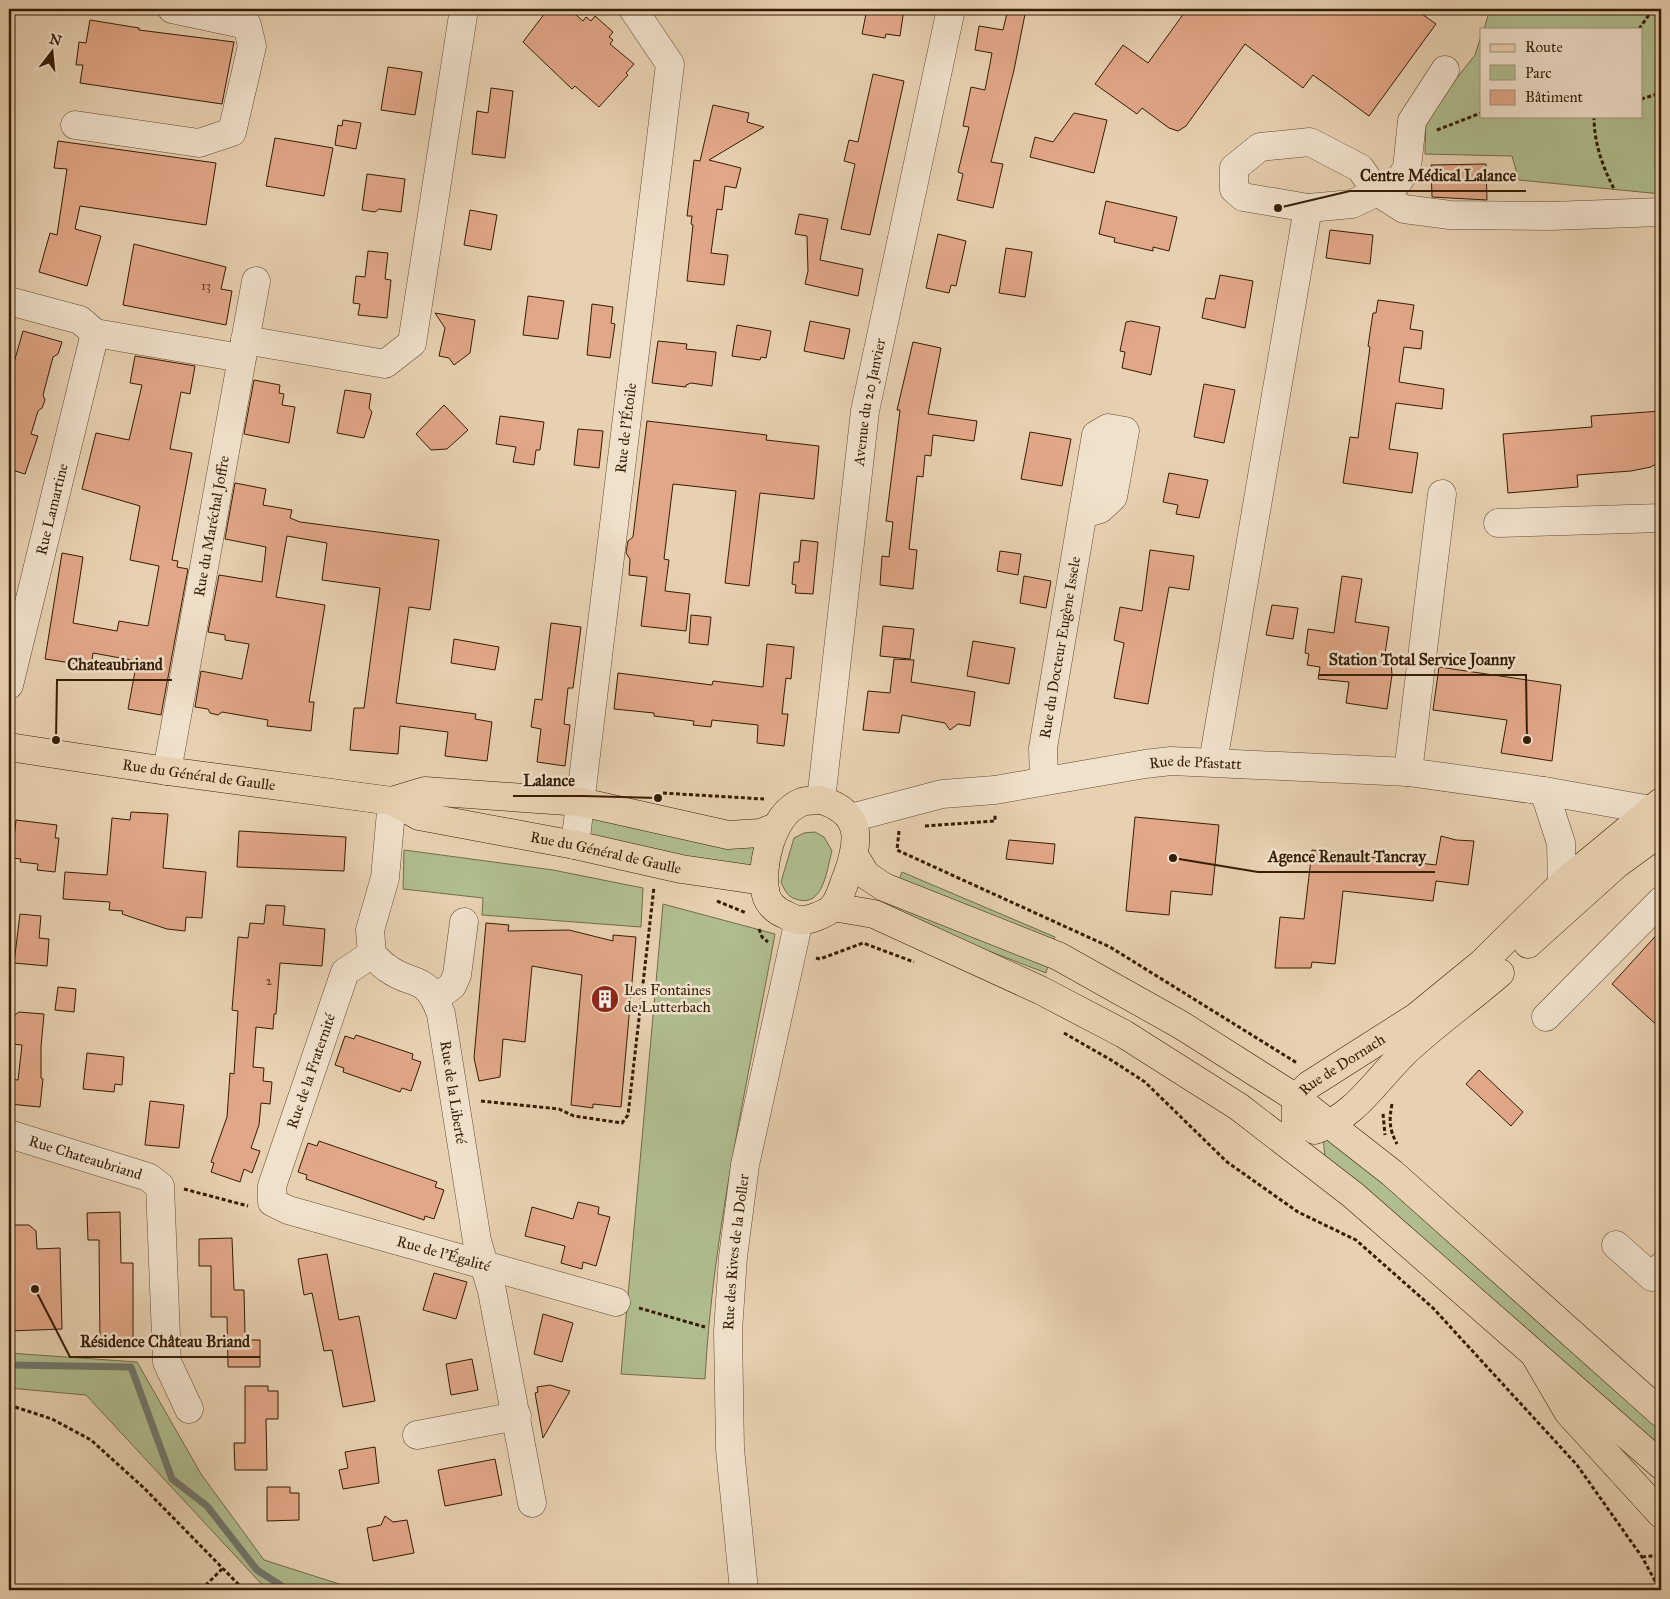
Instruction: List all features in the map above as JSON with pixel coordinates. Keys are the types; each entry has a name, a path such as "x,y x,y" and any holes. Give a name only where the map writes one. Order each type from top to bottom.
{"main road":[{"name":"Rue du Général de Gaulle","path":"9,747 167,771 392,801 419,816 575,846 681,869 763,881"},
{"name":"Rue du Général de Gaulle","path":"392,801 425,791 581,802 728,835 760,832 776,826"},
{"path":"833,908 854,855 857,833 851,818 835,805 812,801 787,811 776,826 767,855 763,881 767,899 778,911 799,920 817,916 833,908 874,914 937,941 1082,1012 1132,1039 1239,1107 1353,1195 1661,1465"},
{"name":"Rue de Dornach","path":"1290,1145 1296,1122 1296,1098 1319,1076 1368,1050 1416,1017 1482,963 1562,884 1659,814"},
{"name":"Rue de Dornach","path":"1290,1145 1309,1132 1332,1124 1354,1107 1404,1054 1499,974 1552,921 1617,864 1659,814"},
{"path":"854,855 866,875 884,887 1058,956 1181,1025 1296,1098 1332,1124 1392,1173 1661,1413"},
{"path":"1536,1357 1568,1412 1661,1514"}],"street":[{"path":"75,125 199,143 232,132 252,46 248,25 172,9"},
{"path":"9,300 80,320 95,333 385,364 412,343 464,9"},
{"name":"Avenue du 20 Janvier","path":"812,801 865,411 951,9"},
{"name":"Rue de l'Étoile","path":"575,846 670,64 640,12"},
{"path":"1445,70 1412,120 1407,168 1398,182 1377,192 1352,204 1308,208 1243,197 1234,189 1234,168 1260,147 1310,142 1360,168 1377,192 1404,209 1450,215 1551,216 1661,212"},
{"path":"1213,762 1308,208"},
{"name":"Rue du Maréchal Joffre","path":"167,771 256,281"},
{"name":"Rue Lamartine","path":"9,685 95,333"},
{"path":"1408,772 1442,494"},
{"name":"Rue du Docteur Eugène Issele","path":"1044,780 1043,748 1084,514"},
{"path":"1498,523 1661,518"},
{"name":"Rue de Pfastatt","path":"851,818 935,796 995,790 1044,780 1171,761 1408,772 1544,791 1659,814"},
{"path":"1544,791 1561,843 1562,884"},
{"path":"372,954 370,930 385,878 392,801"},
{"path":"1546,1017 1661,901"},
{"name":"Rue des Rives de la Doller","path":"744,1590 730,1449 728,1331 733,1257 745,1165 799,920"},
{"path":"435,998 452,986 457,974 464,922"},
{"name":"Rue de la Liberté","path":"372,954 387,969 423,983 435,998 441,1014 478,1241 492,1291 532,1503"},
{"name":"Rue de la Fraternité","path":"272,1202 272,1186 345,972 372,954"},
{"name":"Rue Chateaubriand","path":"9,1134 148,1177 160,1186"},
{"path":"160,1186 167,1362 189,1409"},
{"name":"Rue de l'Égalité","path":"272,1202 288,1210 616,1302"},
{"path":"1616,1245 1652,1278 1661,1267"},
{"path":"417,1435 517,1416"}],"path":[{"path":"1639,28 1653,9"},
{"path":"1642,99 1661,93"},
{"path":"1411,141 1480,112"},
{"path":"1594,118 1594,136 1603,168 1615,190 1617,213"},
{"path":"661,793 812,801"},
{"path":"454,1101 488,1101 559,1108 574,1116 622,1123 631,1108 654,886"},
{"path":"863,943 917,964"},
{"path":"1063,1033 1145,1082 1227,1162 1298,1212 1356,1240 1433,1308 1577,1465 1642,1557 1660,1590"},
{"path":"160,1186 187,1189 251,1207 272,1202"},
{"path":"616,1302 728,1331"},
{"path":"9,1405 52,1419 91,1440 144,1488 244,1590"},
{"path":"1642,1557 1661,1555"},
{"path":"201,1590 222,1569"}],"green space":[{"path":"1490,9 1661,9 1661,194 1519,180 1512,156 1425,154 1426,117 1475,55 1480,39 1480,118 1642,118 1642,28 1484,28"},
{"path":"590,811 760,840 750,868 587,838"},
{"path":"815,832 824,837 832,851 826,876 819,892 807,900 799,900 788,894 781,882 794,838 804,833"},
{"path":"404,850 553,870 643,888 641,927 482,915 483,898 403,889"},
{"path":"902,872 1055,937 1053,941 897,884"},
{"path":"891,900 1049,962 1046,973 887,912"},
{"path":"663,904 775,934 724,1211 709,1323 705,1379 621,1374"},
{"path":"1323,1136 1381,1181 1661,1428 1661,1452 1325,1158"},
{"path":"9,1353 137,1362 201,1474 264,1560 358,1590 267,1590 86,1395 9,1388"}],"building":[{"path":"548,9 569,9 583,21 586,17 591,21 595,16 613,32 609,37 613,40 610,44 634,64 626,73 628,75 599,107 575,86 572,89 523,42"},
{"path":"867,9 904,9 900,36 886,34 885,38 862,34"},
{"path":"1008,9 1026,9 1014,70 991,162 1003,164 993,208 957,200 963,174 958,172 969,127 963,126 971,87 985,90 992,53 975,50 979,26 1003,30"},
{"path":"1187,9 1415,9 1436,24 1369,116 1313,75 1303,88 1245,44 1186,126 1178,131 1169,128 1142,108 1137,114 1095,84 1123,45 1148,63"},
{"path":"90,20 139,28 139,30 234,42 222,104 80,83 83,65 76,65 79,42 86,43"},
{"path":"388,67 422,72 415,115 381,110"},
{"path":"873,74 904,81 870,235 841,229 855,164 844,161 849,140 858,142"},
{"path":"491,88 513,91 505,158 472,154 477,111 488,113"},
{"path":"713,105 749,113 747,122 764,127 709,160 741,168 736,188 725,186 722,210 717,209 711,253 728,255 724,285 687,281 693,225 691,224 692,216 687,216 694,160 700,161"},
{"path":"1074,113 1107,120 1094,173 1030,157 1035,137 1053,142"},
{"path":"343,120 361,123 356,149 335,145 338,125 342,126"},
{"path":"275,138 333,148 324,196 266,186"},
{"path":"58,141 216,163 206,225 80,206 75,229 101,236 87,286 39,272 50,233 57,235 67,169 54,168"},
{"path":"1486,164 1487,200 1432,197 1431,165"},
{"path":"367,174 405,179 401,212 379,209 375,212 362,210"},
{"path":"1106,201 1177,217 1169,251 1153,247 1153,251 1114,242 1115,238 1099,234"},
{"path":"470,210 497,215 491,250 464,245"},
{"path":"799,214 828,219 820,260 863,269 858,296 805,284 808,271 807,236 795,234"},
{"path":"1330,230 1373,235 1370,264 1326,258"},
{"path":"938,234 966,241 956,286 951,285 949,293 926,288"},
{"path":"134,244 226,267 221,289 232,291 226,325 123,305"},
{"path":"1006,248 1032,252 1025,297 999,293"},
{"path":"368,251 388,253 385,279 391,280 387,318 358,315 360,304 353,303 356,276 365,277"},
{"path":"1220,275 1253,281 1245,328 1202,318 1206,298 1215,299"},
{"path":"528,296 564,301 558,339 523,335"},
{"path":"1378,300 1414,305 1410,329 1423,331 1421,349 1404,347 1399,382 1444,389 1442,409 1396,403 1389,449 1418,453 1412,493 1343,483 1350,437 1358,438 1370,347 1368,346 1373,313 1376,313"},
{"path":"592,304 613,307 611,323 615,324 610,358 587,355"},
{"path":"435,313 475,320 470,353 454,365 449,358 439,356 445,328"},
{"path":"810,321 850,329 844,359 804,351"},
{"path":"1131,321 1160,327 1151,375 1122,368 1125,352 1120,351 1126,322"},
{"path":"737,325 771,331 766,358 761,357 760,360 732,356"},
{"path":"23,331 62,342 58,354 53,357 43,395 45,400 42,408 38,411 31,434 38,436 25,474 9,469 9,380"},
{"path":"658,341 687,344 686,349 716,352 712,386 691,383 686,385 686,387 652,383"},
{"path":"913,342 941,348 928,414 977,421 974,441 933,435 931,456 925,455 923,477 917,476 909,549 917,550 913,589 880,585 882,556 889,557 893,522 886,521 900,410 897,410"},
{"path":"135,356 195,366 190,394 181,392 170,449 192,453 172,560 178,561 177,567 188,569 161,715 128,709 137,661 93,653 91,666 45,659 62,553 83,557 73,623 117,631 119,621 148,626 159,566 130,560 140,506 82,489 96,433 129,440 142,385 130,383"},
{"path":"254,380 280,385 279,393 284,394 282,405 295,407 289,443 244,434"},
{"path":"1204,384 1235,390 1224,443 1194,437"},
{"path":"345,390 371,394 369,408 372,412 364,438 337,433"},
{"path":"444,405 468,430 447,449 431,450 416,434"},
{"path":"1661,411 1661,461 1651,467 1631,471 1577,475 1578,487 1508,493 1503,434 1592,427 1591,416"},
{"path":"500,416 544,422 540,450 536,450 534,465 513,462 516,447 496,444"},
{"path":"647,421 767,435 766,440 819,446 814,499 760,493 749,586 725,583 736,491 673,484 664,559 669,560 665,591 690,594 686,631 641,626 647,577 629,575 630,559 626,553 628,541 633,537"},
{"path":"578,429 603,431 599,468 574,465"},
{"path":"1030,432 1071,439 1062,486 1021,479"},
{"path":"1169,473 1208,480 1199,518 1176,514 1178,505 1163,502"},
{"path":"235,483 266,489 263,505 292,510 290,518 300,522 439,540 430,610 409,607 396,703 476,714 475,719 492,722 487,761 445,756 448,732 400,726 398,754 350,750 354,708 364,708 380,588 322,580 327,543 287,536 276,597 325,605 309,702 314,702 311,731 267,726 268,720 222,712 218,715 210,713 208,709 195,707 201,671 242,679 249,644 225,640 225,635 208,632 219,575 262,582 266,547 225,539"},
{"path":"801,540 818,542 813,594 795,593 796,585 792,584 794,562 799,562"},
{"path":"1150,550 1194,556 1189,590 1169,587 1148,704 1114,698 1124,643 1114,640 1120,607 1142,611"},
{"path":"1000,551 1021,554 1018,575 997,571"},
{"path":"1024,576 1051,581 1046,608 1020,603"},
{"path":"1342,576 1362,579 1355,622 1389,627 1384,661 1391,662 1392,675 1387,709 1346,703 1349,682 1318,679 1320,667 1307,665 1309,654 1305,653 1308,629 1334,633"},
{"path":"1272,605 1298,608 1293,639 1266,635"},
{"path":"691,615 711,617 708,645 689,643"},
{"path":"551,623 581,627 573,688 568,688 564,724 570,725 565,766 537,762 541,729 531,727 535,699 542,700"},
{"path":"883,626 914,629 910,659 880,656"},
{"path":"454,639 499,647 495,670 451,663"},
{"path":"973,641 1015,648 1009,684 967,676"},
{"path":"767,644 794,647 791,679 786,678 782,714 788,714 784,746 757,743 758,725 712,720 711,727 693,725 694,721 654,716 654,713 614,709 618,673 712,685 713,681 763,687"},
{"path":"894,659 914,660 911,682 975,692 970,726 958,724 950,730 945,723 902,715 899,733 863,730 868,691 890,693"},
{"path":"1439,667 1561,685 1552,761 1501,753 1507,720 1433,710"},
{"path":"131,812 168,814 163,868 206,872 202,918 186,917 185,931 167,929 122,914 123,911 109,910 110,902 63,899 65,872 107,875 112,818 130,820"},
{"path":"1135,817 1219,825 1212,895 1171,891 1169,915 1126,911"},
{"path":"16,820 57,825 55,838 59,838 55,872 37,870 38,864 20,862 21,859 12,858"},
{"path":"239,831 346,837 344,871 237,867"},
{"path":"1441,836 1456,840 1474,841 1468,885 1436,881 1433,901 1343,891 1335,964 1312,962 1311,968 1275,968 1280,917 1304,919 1312,850 1436,865"},
{"path":"1009,840 1055,844 1053,864 1006,859"},
{"path":"266,905 285,906 283,925 325,929 322,966 280,963 273,1029 256,1027 253,1067 264,1068 263,1081 272,1082 270,1104 261,1103 259,1125 251,1148 260,1151 252,1173 244,1169 240,1182 211,1172 214,1163 211,1162 227,1117 230,1073 234,1074 238,1011 232,1010 238,937 248,938 250,923 264,924"},
{"path":"20,914 41,916 39,938 49,939 47,966 14,963"},
{"name":"Les Fontaines de Lutterbach","path":"486,923 509,925 508,931 569,930 613,941 613,935 636,937 621,1107 593,1104 593,1108 571,1105 582,975 532,966 525,1042 503,1039 500,1077 479,1081 474,1058"},
{"path":"1661,930 1661,1029 1612,984"},
{"path":"58,987 76,989 74,1012 55,1010"},
{"path":"19,1012 44,1014 41,1047 41,1078 43,1079 40,1107 9,1104 9,1079 18,1080 22,1045 10,1044 11,1031 9,1019"},
{"path":"356,1035 413,1054 412,1059 421,1062 411,1091 402,1088 400,1092 343,1072 344,1068 335,1065 345,1036 354,1039"},
{"path":"87,1053 124,1057 122,1085 115,1084 114,1092 83,1089"},
{"path":"1479,1070 1523,1112 1511,1126 1466,1084"},
{"path":"150,1101 184,1105 179,1148 145,1145"},
{"path":"319,1141 437,1182 435,1187 444,1190 434,1219 425,1216 424,1220 306,1179 307,1175 298,1172 308,1143 317,1146"},
{"path":"578,1202 599,1207 598,1214 610,1217 596,1266 583,1262 582,1269 561,1263 565,1246 525,1236 532,1207 573,1219"},
{"path":"120,1212 121,1263 133,1263 133,1346 100,1345 99,1240 88,1240 87,1213"},
{"path":"9,1225 29,1225 36,1231 37,1249 60,1248 62,1329 9,1331"},
{"path":"232,1238 234,1290 244,1290 245,1334 250,1334 250,1340 260,1340 260,1367 228,1367 227,1317 211,1317 211,1266 199,1266 199,1239"},
{"path":"327,1254 339,1320 359,1316 375,1401 343,1407 332,1350 324,1351 312,1293 304,1295 298,1259"},
{"path":"434,1273 467,1282 456,1319 423,1310"},
{"path":"543,1314 573,1323 562,1362 534,1354"},
{"path":"472,1359 478,1390 451,1395 446,1364"},
{"path":"550,1385 570,1391 543,1438 535,1393 538,1392 537,1387"},
{"path":"245,1386 268,1386 268,1391 278,1391 278,1419 266,1419 267,1470 235,1470 234,1443 245,1443"},
{"path":"375,1447 379,1483 343,1489 339,1470 348,1468 345,1452"},
{"path":"495,1459 502,1495 445,1506 438,1470"},
{"path":"267,1487 290,1487 290,1493 299,1493 299,1520 267,1521"},
{"path":"385,1516 393,1522 407,1520 414,1553 373,1561 367,1528 381,1525"}],"waterway":[{"path":"9,1365 131,1367 172,1479 207,1506 257,1570 288,1590"}],"place":[{"name":"Centre Médical Lalance","path":"1278,208"},
{"name":"Chateaubriand","path":"56,740"},
{"name":"Station Total Service Joanny","path":"1527,740"},
{"name":"Lalance","path":"658,798"},
{"name":"Agence Renault Tancray","path":"1173,858"},
{"name":"Les Fontaines de Lutterbach","path":"605,999"},
{"name":"Résidence Château Briand","path":"35,1289"}]}
